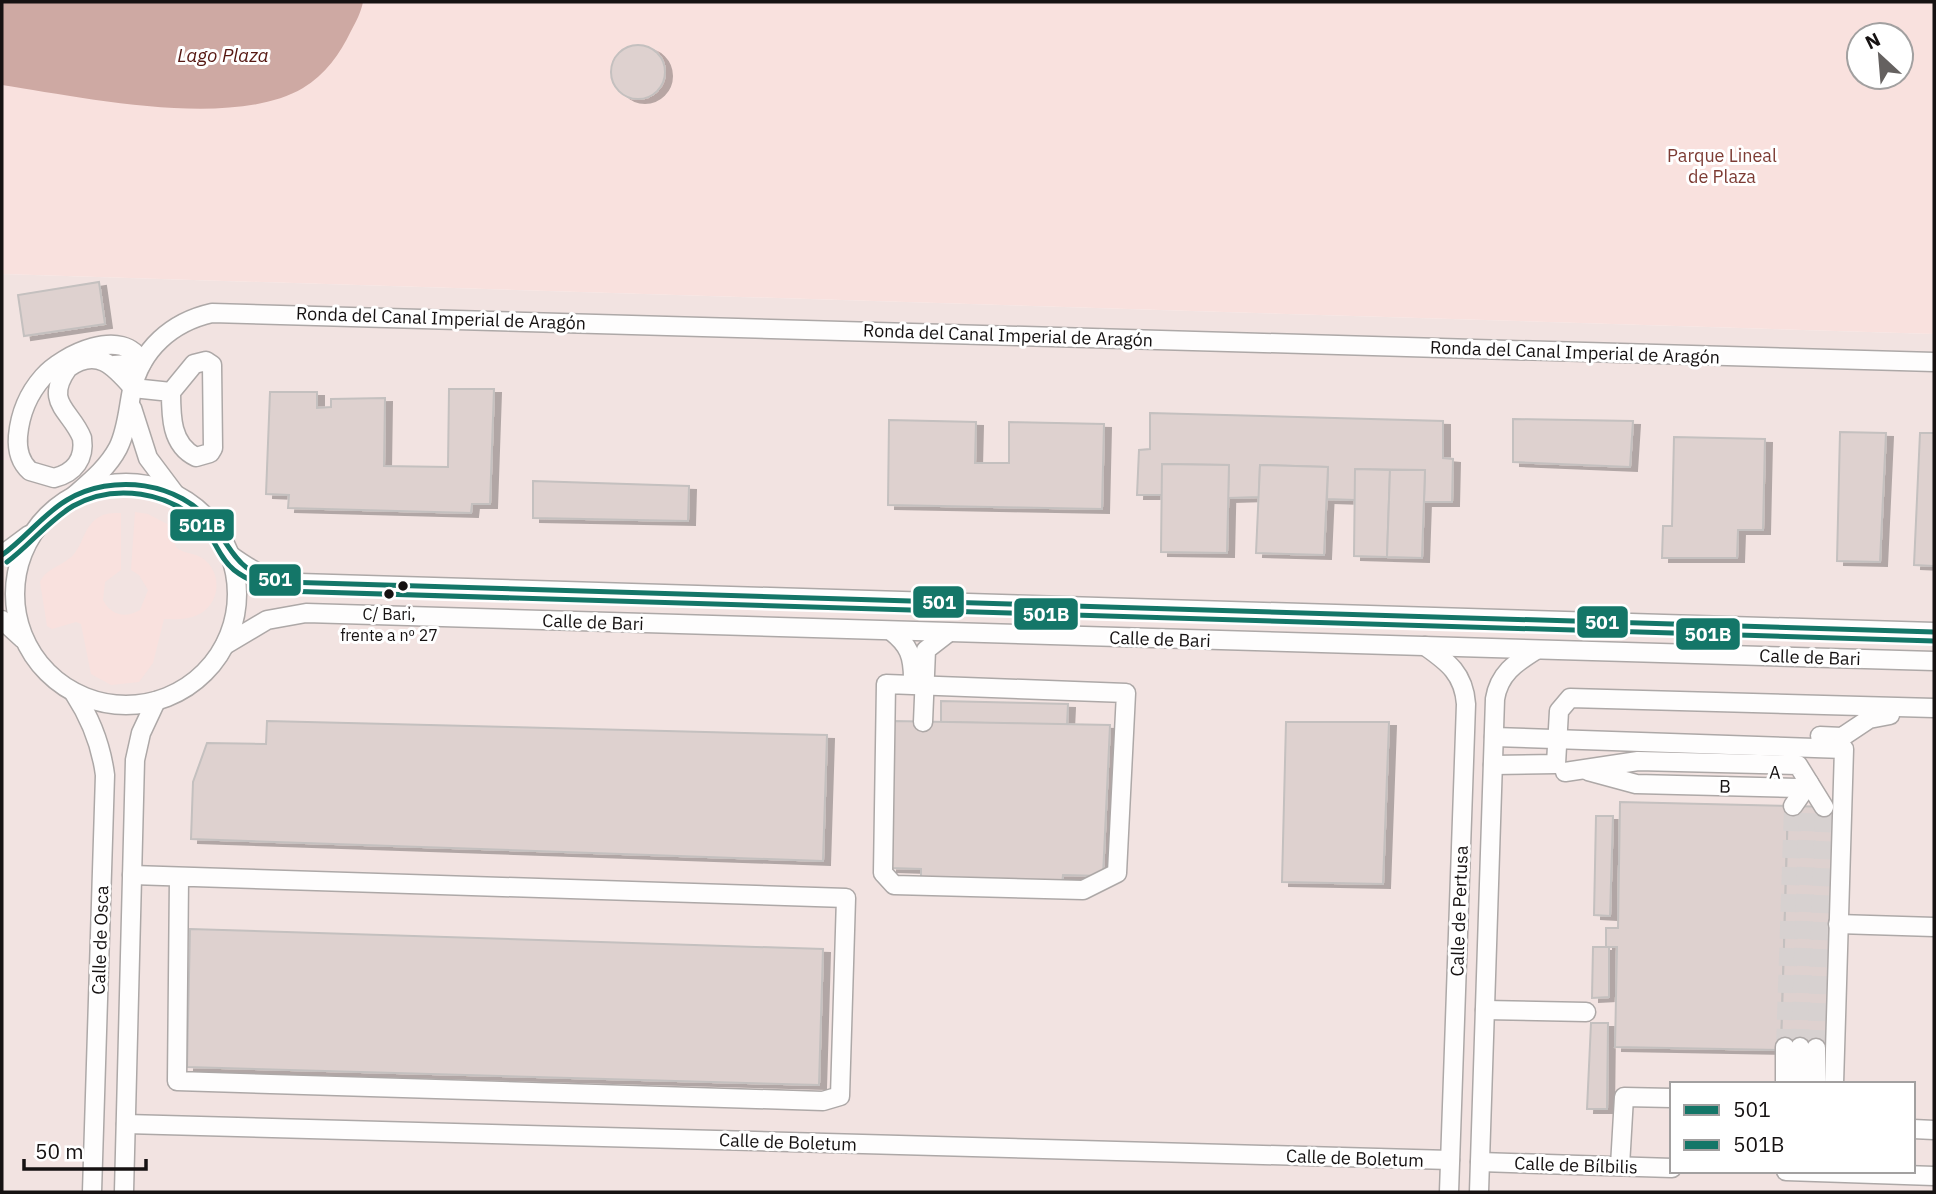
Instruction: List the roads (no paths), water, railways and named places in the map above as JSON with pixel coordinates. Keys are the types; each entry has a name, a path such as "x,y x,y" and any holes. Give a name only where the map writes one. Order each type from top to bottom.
{"street":[{"name":"Ronda del Canal Imperial de Aragón","path":"75,495 101,471 118,448 142,363 160,339 196,317 229,312 1934,362"},
{"path":"122,346 137,355 142,363 114,365 105,361 85,360 75,363 63,376 59,403 82,438 78,464 54,478 37,475 26,468 19,451 19,431 24,408 37,385 52,368 85,349 160,339"},
{"path":"132,395 171,393 194,364 206,360 212,365 213,448 204,457 190,454 178,438 171,418 171,393"},
{"path":"2,620 23,639 44,671 74,694 101,703 129,706 156,701 196,680 225,645 232,628 237,592 230,555 209,520 176,495 148,458 137,432 132,395 114,365"},
{"path":"23,639 16,617 15,584 23,551 46,517 75,495 100,486 125,483 151,486 176,495"},
{"path":"2,555 34,531"},
{"name":"Calle de Bari","path":"230,555 258,574 273,580 299,583 1934,632"},
{"name":"Calle de Bari","path":"225,645 267,620 306,613 1934,661"},
{"path":"891,631 909,649 913,660 918,685 918,722"},
{"path":"918,685 926,650 948,632"},
{"name":"Calle de Pertusa","path":"1425,646 1449,663 1459,675 1465,688 1466,704 1449,1192"},
{"name":"Calle de Pertusa","path":"1479,1192 1497,687 1506,672 1537,649"},
{"path":"886,684 918,685 1126,693 1117,873 1083,890 894,885 883,873 886,684"},
{"name":"Calle de Osca","path":"74,694 88,715 98,740 104,775 92,1192"},
{"path":"1493,769 1554,776 1566,768 1559,711 1570,698 1934,708"},
{"name":"Calle de Osca","path":"124,1192 137,747 147,717 156,701"},
{"path":"1562,736 1577,729 1842,737 1879,714 1934,716"},
{"path":"1494,733 1844,748 1834,1082"},
{"name":"A","path":"1566,768 1638,761 1798,765 1810,783"},
{"path":"1810,783 1808,806 1810,783"},
{"path":"132,875 846,898 840,1096 823,1101 177,1081 179,878"},
{"path":"1838,919 1934,917"},
{"path":"1838,919 1934,927"},
{"path":"1485,1005 1586,1007"},
{"path":"1786,1082 1801,1047"},
{"path":"1793,1082 1801,1047"},
{"path":"1800,1082 1801,1047"},
{"path":"1801,1047 1808,1082"},
{"path":"1801,1047 1815,1082"},
{"path":"1620,1166 1624,1097 1670,1098"},
{"name":"Calle de Boletum","path":"127,1124 1450,1160"},
{"path":"1915,1129 1934,1130"},
{"path":"1915,1138 1934,1139"},
{"name":"Calle de Bílbilis","path":"1480,1162 1670,1168"},
{"path":"1849,1173 1934,1176"}],"water":[{"name":"Lago Plaza","path":"2,2 363,2 337,56 318,77 303,88 273,100 237,107 197,109 113,102 2,85"}],"tunnel":[{"path":"1785,1047 1793,806"},
{"path":"1800,1047 1808,806"},
{"path":"1816,1048 1824,807"}],"place":[{"name":"C/ Bari, frente a nº 27","path":"389,594"}],"park label":[{"name":"Parque Lineal de Plaza","path":"1722,165"}]}
